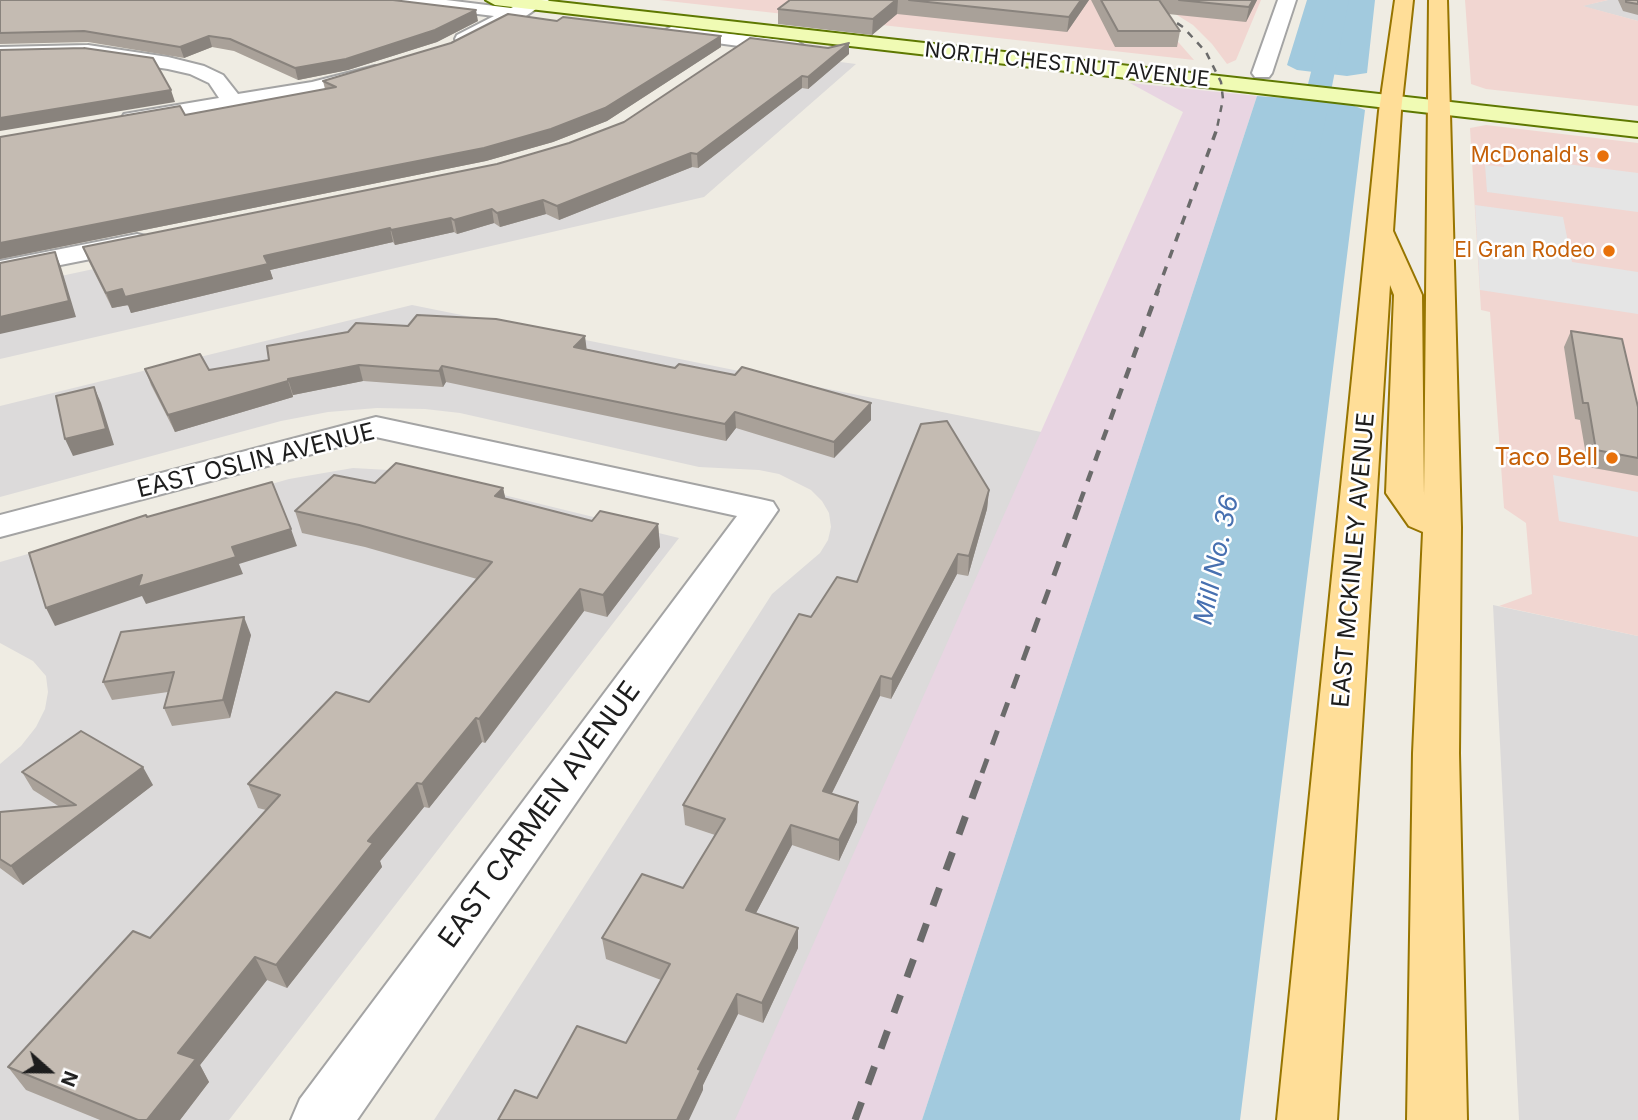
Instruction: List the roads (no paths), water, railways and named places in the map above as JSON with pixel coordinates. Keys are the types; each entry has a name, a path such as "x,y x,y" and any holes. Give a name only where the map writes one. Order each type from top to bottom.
{"main road":[{"name":"NORTH CHESTNUT AVENUE","path":"495,0 740,35 861,37 1262,73 1296,83"},
{"name":"NORTH CHESTNUT AVENUE","path":"599,0 861,37 1198,79 1296,83 1438,99 1638,115"},
{"name":"EAST MCKINLEY AVENUE","path":"1307,1120 1392,94 1404,0"},
{"path":"1437,1120 1436,752 1442,527 1438,0"},
{"path":"1198,79 1262,73"},
{"name":"NORTH CHESTNUT AVENUE","path":"1438,99 1638,130"},
{"path":"1381,228 1408,295 1404,493 1422,518 1442,527"}],"street":[{"path":"404,0 529,6"},
{"path":"1262,73 1287,0"},
{"path":"444,48 529,6"},
{"path":"716,63 740,35"},
{"path":"0,53 88,51 169,63 197,70 216,79 233,102"},
{"path":"110,122 312,88 391,67"},
{"path":"0,270 164,236"},
{"name":"EAST OSLIN AVENUE","path":"0,526 376,427 760,510"},
{"name":"EAST CARMEN AVENUE","path":"321,1120 760,510"}],"water":[{"path":"1307,0 1375,0 1367,73 1347,76 1297,70 1287,65"},
{"path":"1257,96 1344,102 1365,110 1240,1120 922,1120"}],"waterway":[{"name":"Mill No. 36","path":"1305,152 1339,0"}],"railway":[{"path":"1142,0 1183,27 1206,52 1221,82 1223,99 1217,128"},
{"path":"1157,292 1218,126"},
{"path":"1080,502 1158,290"},
{"path":"982,773 1081,501"},
{"path":"855,1120 982,771"}],"place":[{"name":"McDonald's","path":"1603,156"},
{"name":"El Gran Rodeo","path":"1609,251"},
{"name":"Taco Bell","path":"1612,458"}]}
